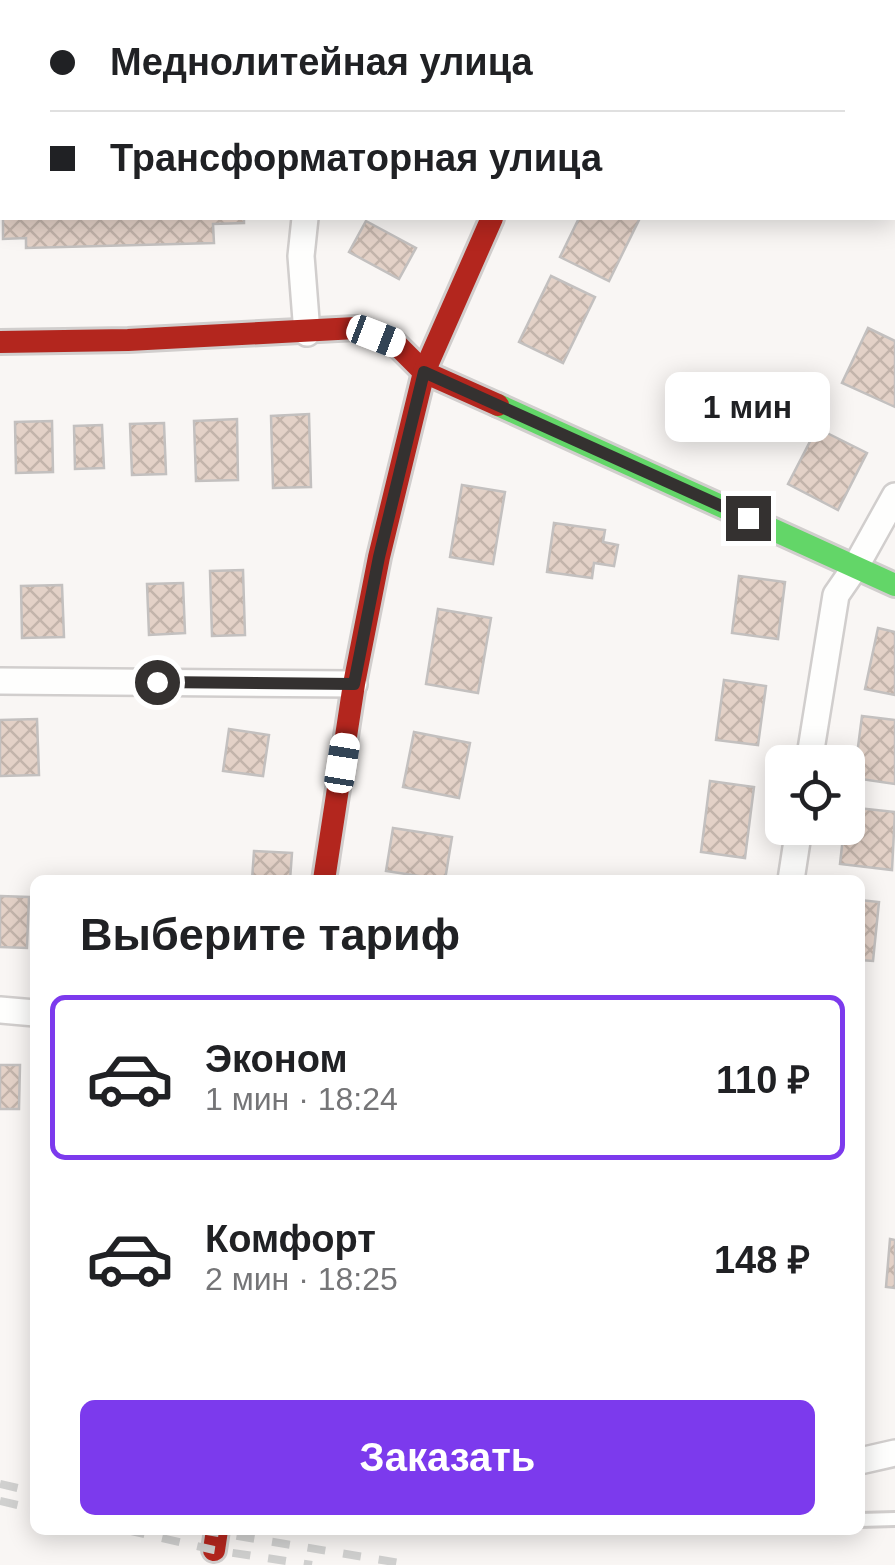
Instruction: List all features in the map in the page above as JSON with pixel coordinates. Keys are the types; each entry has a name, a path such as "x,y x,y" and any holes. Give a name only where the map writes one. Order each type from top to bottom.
{"street":[{"path":"305,220 302,256 307,333"},
{"path":"325,875 354,684 379,557 424,372 491,220"},
{"path":"0,342 307,333 356,328 394,343 424,372 895,584"},
{"path":"812,745 836,595 895,496"},
{"path":"0,681 354,684"},
{"path":"791,875 796,845"},
{"path":"0,1010 30,1013"},
{"path":"865,1460 895,1453"}],"lane":[{"path":"865,1520 895,1519"}],"building":[{"path":"3,220 244,220 213,224 214,243 26,248 26,238 3,239"},
{"path":"578,220 639,220 609,281 560,257"},
{"path":"366,221 416,248 399,279 349,252"},
{"path":"551,276 595,297 563,363 519,342"},
{"path":"868,328 895,341 895,407 842,383"},
{"path":"309,414 311,487 273,488 271,416"},
{"path":"237,419 238,480 196,481 194,421"},
{"path":"52,421 53,472 16,473 15,422"},
{"path":"164,423 166,474 132,475 130,424"},
{"path":"102,425 104,468 75,469 74,426"},
{"path":"817,428 867,453 838,510 788,484"},
{"path":"462,485 505,492 493,564 450,557"},
{"path":"554,523 605,530 603,542 618,545 614,566 594,563 592,578 547,572"},
{"path":"243,570 245,635 212,636 210,571"},
{"path":"739,576 785,582 778,639 732,633"},
{"path":"183,583 185,633 149,635 147,584"},
{"path":"62,585 64,637 22,638 21,586"},
{"path":"438,609 491,618 478,693 426,684"},
{"path":"878,628 895,632 895,695 865,689"},
{"path":"724,680 766,686 758,745 716,740"},
{"path":"862,716 895,720 895,784 865,780 865,745 858,745"},
{"path":"37,719 39,775 0,776 0,720"},
{"path":"229,729 269,735 263,776 223,771"},
{"path":"414,732 470,743 459,798 403,787"},
{"path":"710,781 754,787 745,858 701,852"},
{"path":"865,809 895,812 892,870 840,864 842,845 865,845"},
{"path":"393,828 452,837 446,875 386,871"},
{"path":"254,851 292,853 290,875 252,875"},
{"path":"0,896 29,897 27,948 0,947"},
{"path":"865,901 879,902 873,961 865,960"},
{"path":"0,1065 20,1065 19,1109 0,1109"},
{"path":"890,1239 895,1240 895,1288 886,1287"}],"railway":[{"path":"0,1484 30,1491"},
{"path":"0,1501 30,1508"},
{"path":"149,1535 312,1565"},
{"path":"231,1535 412,1565"}],"traffic: fast":[{"path":"498,405 895,585"}],"traffic: jam":[{"path":"325,875 354,684 379,557 424,372 491,220"},
{"path":"0,342 128,340 356,328 395,343 424,372 498,405"},
{"path":"214,1550 216,1535"}],"route":[{"path":"157,682 354,684 379,557 424,372 748,518"}]}
